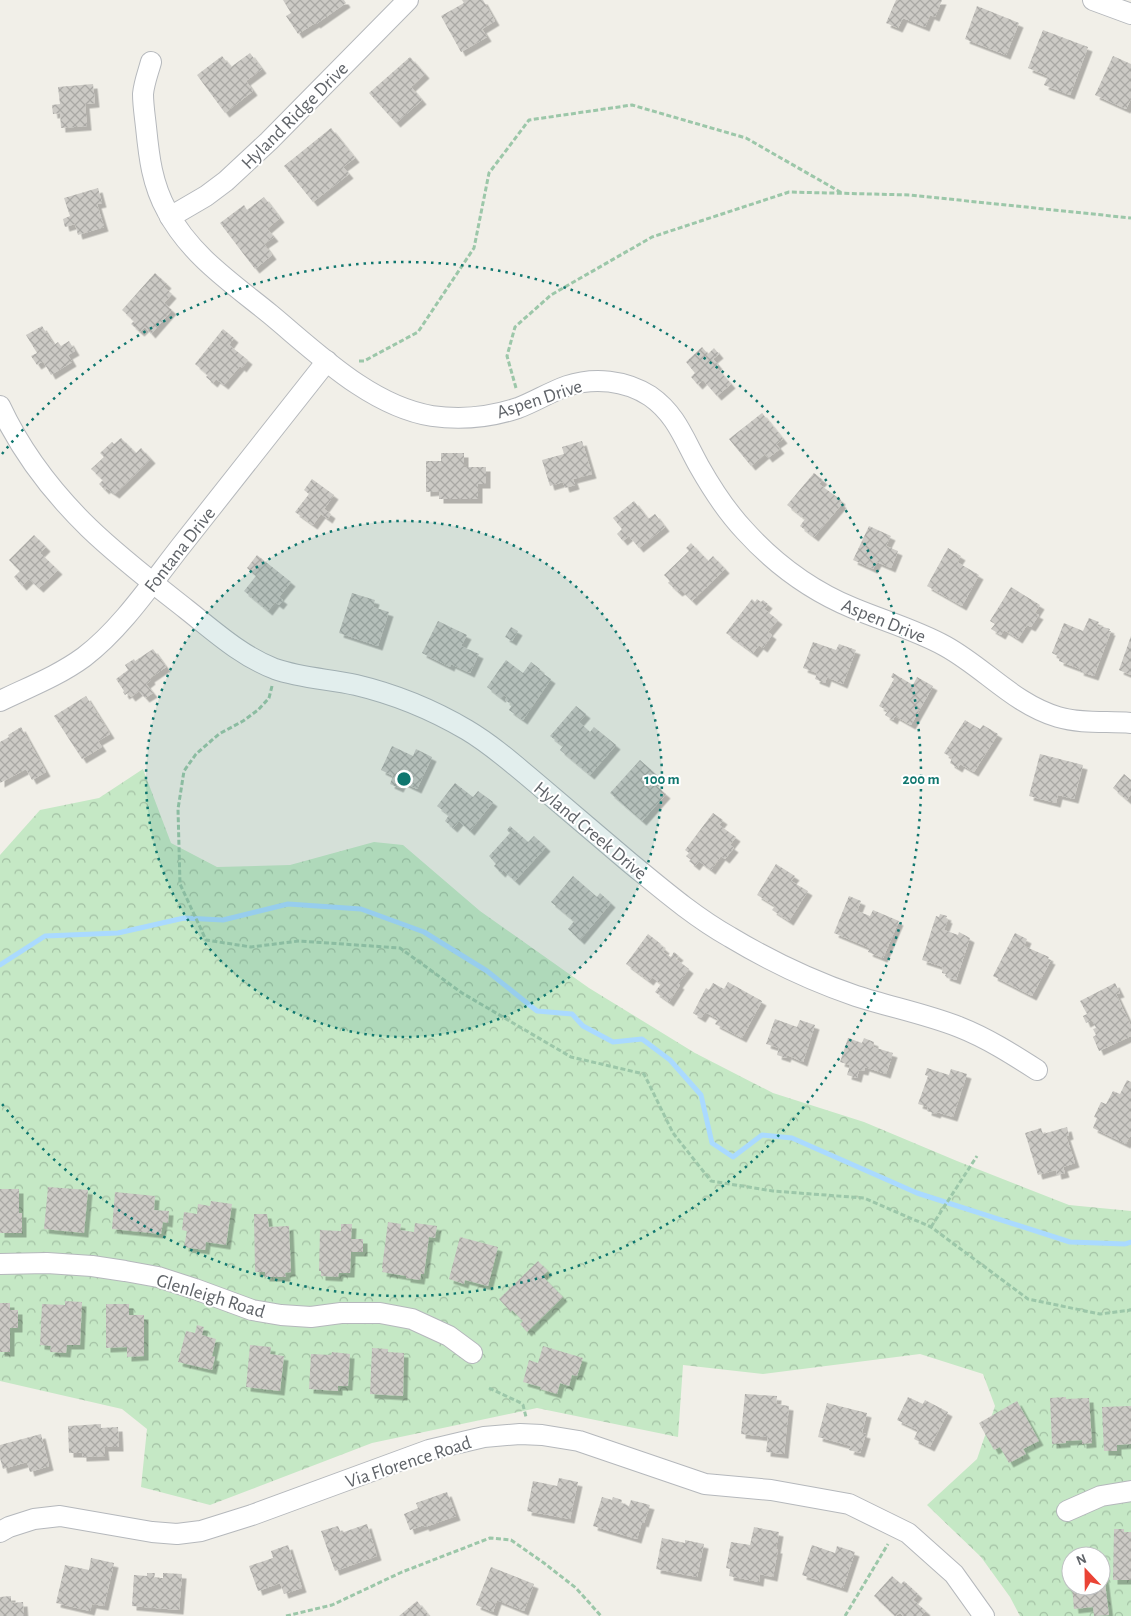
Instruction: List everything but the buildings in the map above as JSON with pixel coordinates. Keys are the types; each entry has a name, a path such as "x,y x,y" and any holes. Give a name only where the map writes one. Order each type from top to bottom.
{"street":[{"name":"Hyland Ridge Drive","path":"170,217 226,182 408,0"},
{"path":"1093,0 1131,14"},
{"name":"Aspen Drive","path":"151,62 145,80 143,98 151,171 157,190 170,217 189,244 203,259 327,361 360,385 382,398 405,408 429,415 451,418 495,414 516,408 580,382 597,380 616,382 633,387 651,397 678,424 711,488 745,531 784,568 806,583 850,607 920,633 948,648 1024,703 1039,710 1058,717 1078,721 1131,723"},
{"name":"Fontana Drive","path":"0,701 67,669 85,656 114,629 327,361"},
{"name":"Hyland Creek Drive","path":"0,406 18,440 38,469 88,528 152,582 240,651 259,662 296,675 376,691 423,708 469,731 513,763 676,901 700,919 783,966 852,994 961,1028 1003,1049 1037,1070"},
{"name":"Glenleigh Road","path":"0,1264 47,1263 92,1266 125,1271 196,1289 252,1310 281,1315 311,1317 341,1313 380,1313 412,1320 449,1336 472,1353"},
{"name":"Via Florence Road","path":"0,1532 34,1519 60,1516 152,1532 177,1534 201,1531 252,1515 429,1450 484,1437 520,1434 542,1435 579,1441 705,1484 771,1490 849,1504 908,1533 954,1574 984,1616"},
{"path":"1067,1512 1101,1496 1131,1491"}],"path":[{"path":"359,361 364,361 418,332 474,248 489,173 529,120 632,106 746,138 843,193"},
{"path":"516,388 507,356 515,327 551,295 652,237 789,192 910,195 1131,218"},
{"path":"272,686 269,698 258,710 243,721 219,734 196,754 184,771 178,809 180,884 206,940 251,947 299,941 400,948 462,993 571,1057 644,1074 673,1133 711,1181 773,1191 864,1198 931,1226 1028,1299 1100,1314 1131,1310"},
{"path":"931,1226 977,1156"},
{"path":"489,1388 521,1403 526,1417"},
{"path":"845,1616 899,1528"},
{"path":"286,1616 332,1605 402,1572 490,1538 510,1540 544,1563 576,1588 601,1616"}],"green space":[{"path":"143,769 171,843 217,867 290,865 374,842 403,845 480,911 589,988 695,1053 773,1093 864,1122 1069,1205 1131,1211 1131,1616 1020,1616 1010,1597 981,1557 927,1505 977,1459 995,1406 983,1374 920,1354 763,1374 683,1365 678,1437 537,1408 372,1443 210,1505 141,1487 147,1429 122,1409 0,1381 0,855 40,810 99,798"}],"waterway":[{"path":"0,965 45,936 118,933 184,918 223,920 288,904 361,909 424,932 487,971 537,1011 572,1014 583,1026 613,1042 642,1039 670,1060 701,1095 712,1143 733,1157 762,1135 792,1138 917,1193 1070,1242 1125,1244 1131,1242"}]}
